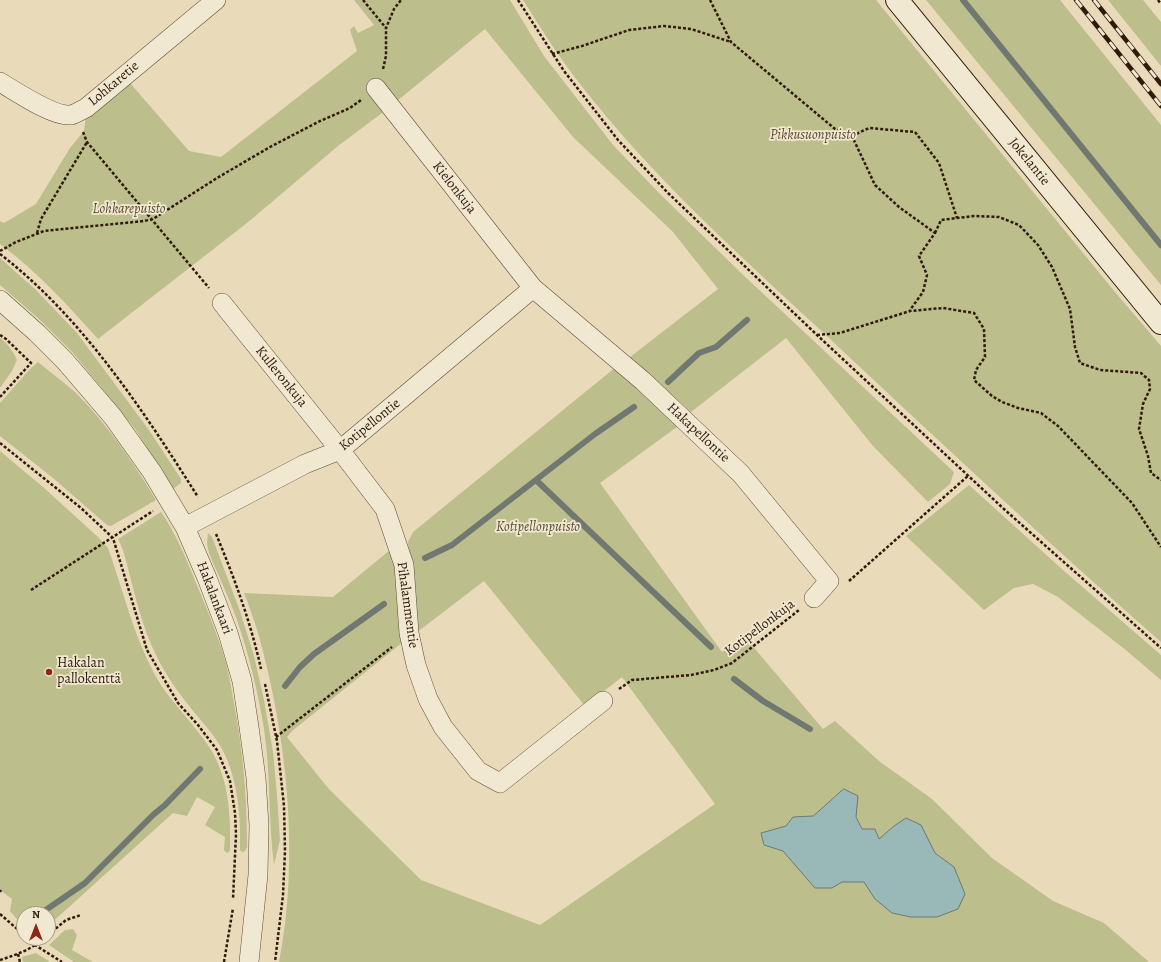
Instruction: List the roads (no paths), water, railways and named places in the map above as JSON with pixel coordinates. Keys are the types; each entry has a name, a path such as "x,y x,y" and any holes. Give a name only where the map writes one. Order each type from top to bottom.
{"main road":[{"name":"Jokelantie","path":"897,0 1161,323"}],"street":[{"name":"Lohkaretie","path":"0,82 45,108 59,114 72,115 86,108 216,0"},
{"name":"Kielonkuja","path":"376,88 533,288"},
{"name":"Kotipellontie","path":"185,527 305,464 340,450 533,288"},
{"name":"Hakapellontie","path":"533,288 643,381 741,474 829,581 814,598"},
{"name":"Hakalankaari","path":"0,300 37,333 65,361 113,417 152,472 185,527 207,578 228,633 242,681 256,778 259,825 258,876 249,962"},
{"name":"Kulleronkuja","path":"222,303 340,450"},
{"name":"Pihalammentie","path":"340,450 385,509 404,565 409,633 416,665 428,699 443,727 478,771 500,783 603,701"}],"water":[{"path":"844,789 858,796 856,817 862,829 875,829 879,839 906,818 921,825 935,853 954,867 965,894 958,909 937,917 911,917 892,913 875,899 864,882 842,882 832,888 815,888 783,851 764,845 761,833 786,826 793,817 813,816"}],"waterway":[{"path":"963,0 1161,245"},
{"path":"668,382 699,353 716,347 747,320"},
{"path":"425,558 452,545 595,434 634,407"},
{"path":"536,480 711,647"},
{"path":"285,686 300,667 314,654 384,604"},
{"path":"734,679 763,701 810,729"},
{"path":"52,906 85,883 200,769"}],"railway":[{"path":"1076,0 1161,106"},
{"path":"1094,0 1161,84"}],"place":[{"name":"Hakalan pallokenttä","path":"49,672"}],"park label":[{"name":"Pikkusuonpuisto","path":"813,136"},
{"name":"Lohkarepuisto","path":"129,210"},
{"name":"Kotipellonpuisto","path":"538,528"}]}
